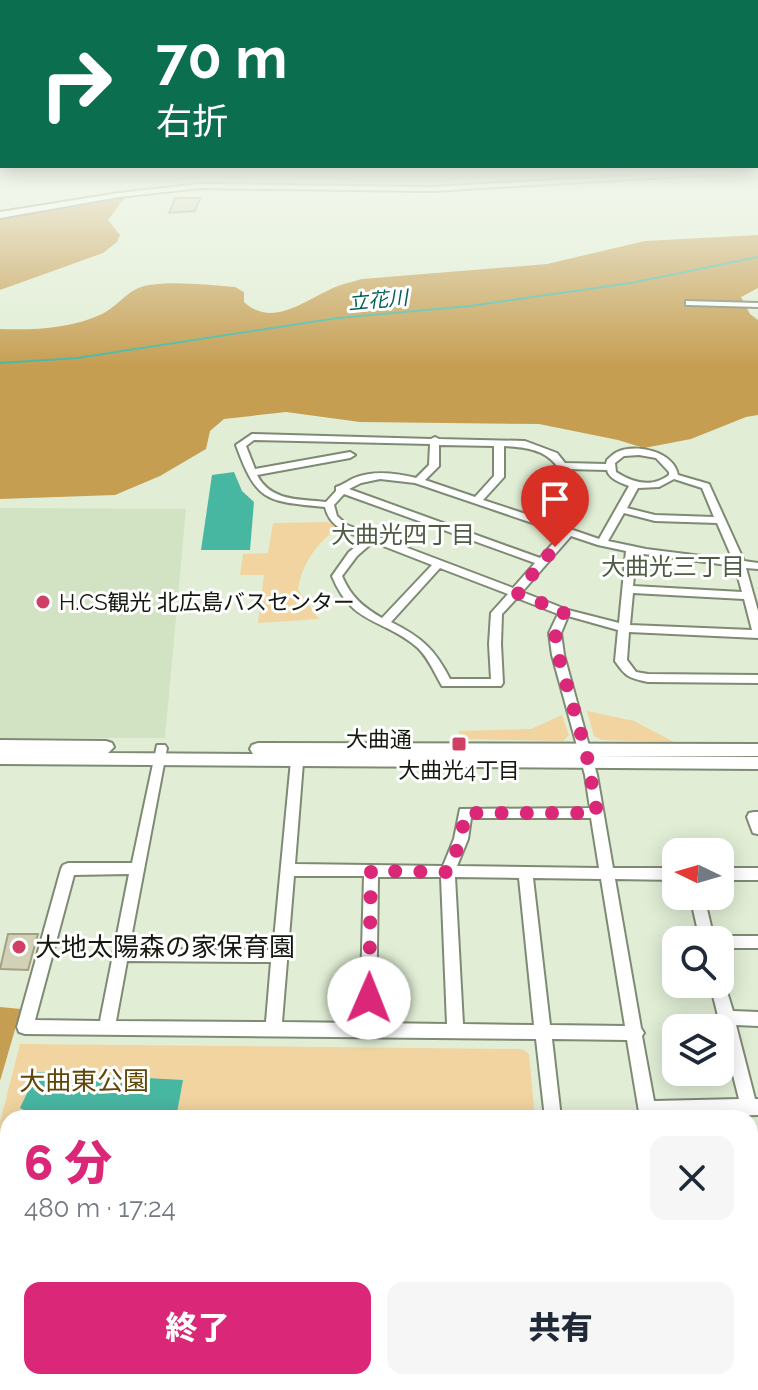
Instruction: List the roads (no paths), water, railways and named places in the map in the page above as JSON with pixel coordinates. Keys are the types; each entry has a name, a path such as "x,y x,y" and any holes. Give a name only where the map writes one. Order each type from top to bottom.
{"street":[{"path":"689,303 758,305"},
{"path":"329,505 272,497 261,491 241,445 252,437 525,444 554,455 562,466 562,484 557,497 533,521"},
{"path":"352,439 350,455 362,478"},
{"path":"418,481 434,466 435,440"},
{"path":"476,501 499,477 499,442"},
{"path":"673,476 672,465 650,453 621,454 610,462 617,477 635,484 654,485 673,476 706,486 740,564 758,632 624,628 564,612 343,527 332,517 329,505 339,489 362,478 391,476 418,481 602,543 631,549 740,564 758,566"},
{"path":"251,473 350,455"},
{"path":"562,466 610,467"},
{"path":"602,543 635,484"},
{"path":"339,489 542,562"},
{"path":"621,509 655,518 721,520"},
{"path":"371,539 353,554 337,576 341,593 357,610 409,636 430,654 446,683 497,683 497,613 568,533"},
{"path":"631,549 621,661 632,675 648,678 758,679"},
{"path":"384,623 438,564"},
{"path":"628,589 750,596"},
{"path":"564,612 555,633 558,655 587,757 648,1110"},
{"name":"大曲通","path":"0,746 160,753 587,757 758,763"},
{"name":"大曲通","path":"587,757 758,750"},
{"path":"106,1029 160,753"},
{"name":"大曲通","path":"0,758 160,753"},
{"path":"273,1030 298,754"},
{"path":"455,1032 448,872 461,839 465,813 597,813"},
{"path":"758,817 754,817 758,829"},
{"path":"138,868 68,869 25,1027 544,1035 636,1033"},
{"path":"288,870 662,874"},
{"path":"368,1030 371,871"},
{"path":"525,872 552,1110"},
{"path":"734,874 758,874"},
{"path":"734,942 758,942"},
{"path":"120,955 280,956"},
{"path":"734,1018 758,1019"},
{"path":"701,1110 754,1107 734,1041"}],"water":[{"path":"234,472 242,491 254,502 250,550 201,550 212,475"},
{"path":"37,1072 183,1080 177,1110 20,1108"}],"waterway":[{"name":"立花川","path":"0,363 77,358 338,318 470,306 631,283 758,257"}],"place":[{"name":"H.CS観光 北広島バスセンター","path":"43,602"},
{"name":"大曲光4丁目","path":"459,744"},
{"name":"大地太陽森の家保育園","path":"19,947"}],"district":[{"name":"大曲光四丁目","path":"403,534"},
{"name":"大曲光三丁目","path":"673,566"}],"park label":[{"name":"大曲東公園","path":"84,1081"}]}
